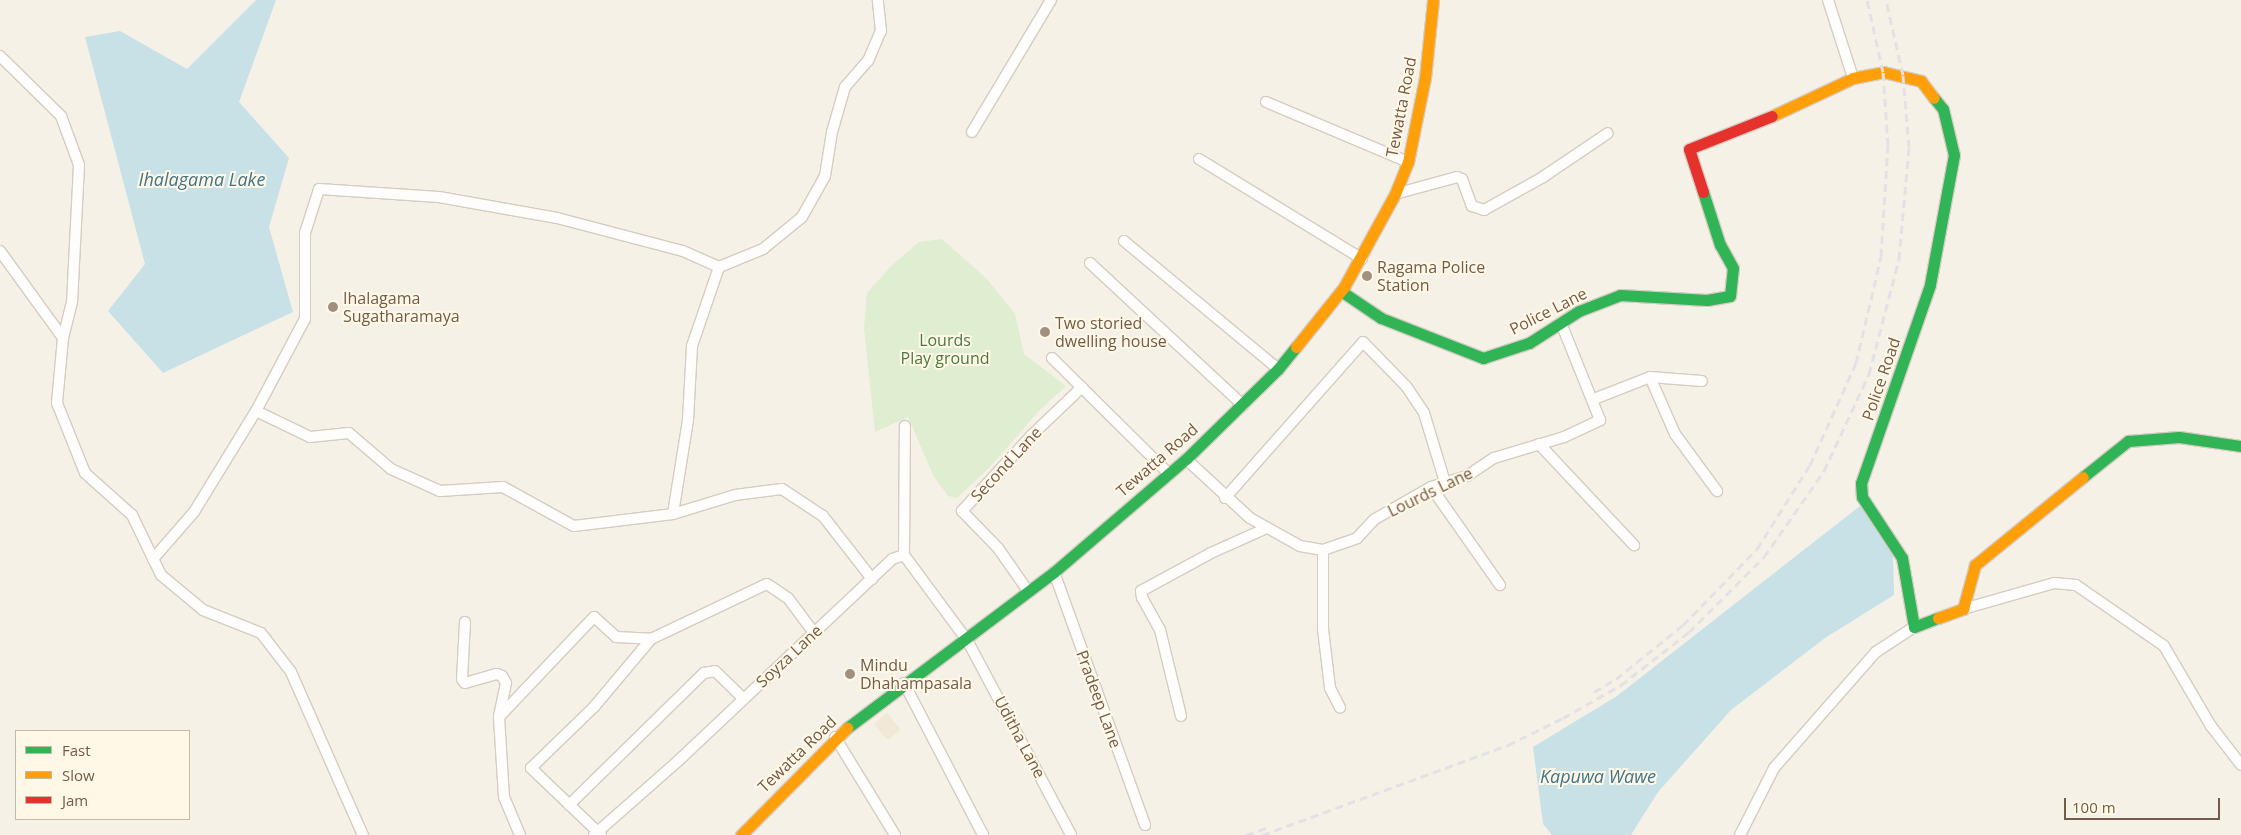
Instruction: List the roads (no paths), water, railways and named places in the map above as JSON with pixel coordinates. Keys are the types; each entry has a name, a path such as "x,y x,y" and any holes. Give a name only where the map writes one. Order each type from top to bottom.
{"street":[{"path":"153,559 194,512 256,411 305,319 305,232 319,190 439,197 557,218 683,251 719,267 763,248 802,217 825,176 832,132 845,87 868,61 881,31 878,0"},
{"path":"972,132 1051,0"},
{"name":"Tewatta Road","path":"741,835 835,737 904,683 967,640 1054,572 1167,472 1186,459 1278,370 1340,291 1362,259 1395,194 1408,162 1425,78 1433,0"},
{"path":"1828,0 1853,78"},
{"path":"0,56 61,116 80,164 72,302 63,338 57,403 85,473 132,515 161,575 203,610 261,633 291,672 363,835"},
{"name":"Police Road","path":"1720,245 1689,149 1853,78 1883,72 1921,81 1943,109 1954,154 1930,285 1861,483 1862,497 1902,558 1914,627"},
{"path":"1266,102 1408,162"},
{"path":"1395,194 1457,176 1462,179 1472,206 1484,210 1543,178 1608,133"},
{"path":"1199,159 1362,259"},
{"path":"1124,241 1278,370"},
{"name":"Police Lane","path":"1340,291 1381,318 1483,358 1529,343 1549,327 1561,323 1579,311 1620,295 1707,300 1730,296 1733,268 1729,256 1720,245"},
{"path":"0,251 63,338"},
{"path":"1090,263 1243,405"},
{"path":"674,514 688,420 692,346 719,267"},
{"name":"Lourds Lane","path":"1323,550 1357,538 1375,519 1431,487 1467,476 1494,458 1564,437 1600,420 1594,399 1561,323"},
{"path":"1225,498 1363,342 1406,386 1424,413 1445,482"},
{"path":"1052,358 1167,472"},
{"path":"1650,377 1675,434 1717,491"},
{"path":"1594,399 1650,377 1702,381"},
{"name":"Second Lane","path":"1028,591 998,548 962,511 1032,434 1082,387"},
{"path":"256,411 310,437 349,433 391,469 440,491 503,487 574,526 674,514 734,495 782,489 823,516 872,579"},
{"path":"905,426 904,555 967,640"},
{"path":"1963,608 1975,566 2128,441 2179,438 2241,446"},
{"path":"1539,444 1634,545"},
{"path":"1186,459 1225,498 1267,528 1300,546 1323,550 1325,649 1330,688 1340,708"},
{"path":"1431,487 1500,584"},
{"path":"1182,716 1160,630 1142,598 1141,592 1211,553 1267,528"},
{"name":"Soyza Lane","path":"598,834 892,559 904,555"},
{"name":"Pradeep Lane","path":"1054,572 1145,826"},
{"path":"1740,835 1774,768 1876,652 1914,627 1963,608 2054,583 2076,585 2164,646 2211,726 2241,765"},
{"path":"598,834 531,768 594,707 651,640 767,584 788,598 814,633"},
{"path":"499,717 594,617 616,637 651,640"},
{"path":"465,622 462,679 466,682 497,674 502,676 506,683 499,717 504,797 520,835"},
{"name":"Uditha Lane","path":"967,640 1071,835"},
{"path":"569,805 704,673 715,671 744,699"},
{"path":"904,683 983,835"},
{"path":"835,737 896,835"}],"water":[{"name":"Ihalagama Lake","path":"256,0 276,0 239,102 289,158 269,227 293,312 163,373 108,311 145,264 85,37 120,31 187,69"},
{"name":"Kapuwa Wawe","path":"1860,506 1893,554 1894,595 1825,638 1731,710 1658,792 1631,835 1552,835 1543,824 1533,747 1617,696"}],"railway":[{"path":"1594,692 1616,679 1683,625 1757,549 1810,465 1856,363 1881,256 1888,145 1883,72 1867,0"},
{"path":"1262,835 1508,745 1563,718 1621,685 1689,632 1764,557 1824,471 1869,374 1899,259 1909,147 1903,75 1886,0"},
{"path":"1246,835 1269,827"}],"place":[{"name":"Ragama Police Station","path":"1367,276"},
{"name":"Ihalagama Sugatharamaya","path":"333,307"},
{"name":"Two storied dwelling house","path":"1045,332"},
{"name":"Mindu Dhahampasala","path":"850,674"}],"park label":[{"name":"Lourds Play ground","path":"945,349"}]}
